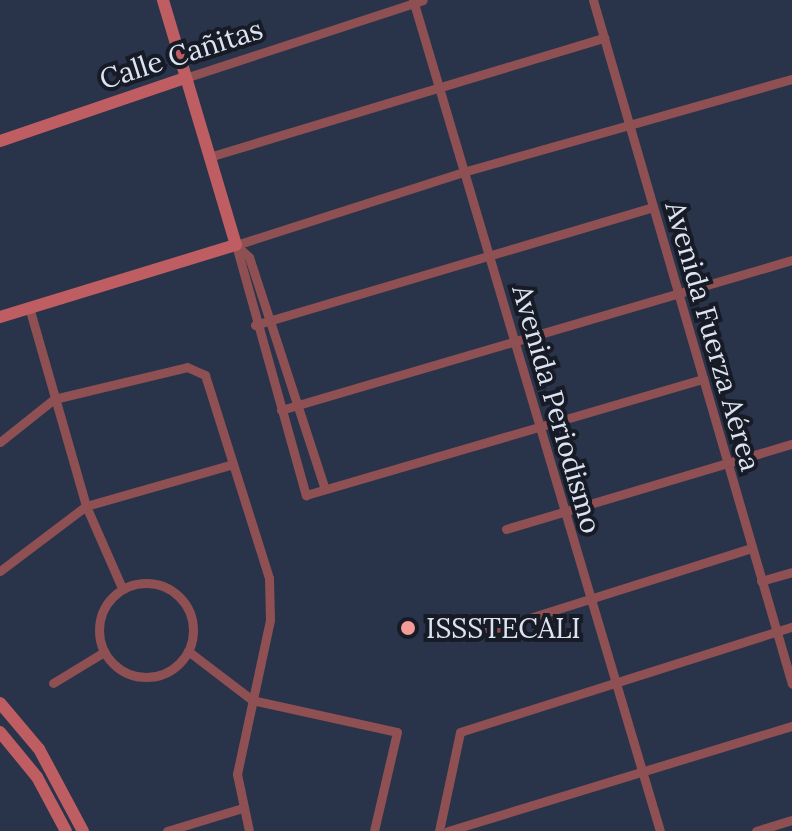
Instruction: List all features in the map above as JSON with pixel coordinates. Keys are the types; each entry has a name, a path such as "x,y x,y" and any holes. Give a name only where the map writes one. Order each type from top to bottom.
{"street":[{"path":"163,0 306,495 540,424 703,379"},
{"name":"Avenida Fuerza Aérea","path":"593,0 792,684"},
{"name":"Calle Cañitas","path":"0,141 417,1"},
{"name":"Avenida Periodismo","path":"417,1 463,172 660,831"},
{"path":"209,157 440,84 604,38"},
{"path":"0,317 463,172 792,79"},
{"path":"255,325 653,207"},
{"path":"236,245 249,257 325,489"},
{"path":"281,410 792,260"},
{"path":"29,307 86,506 122,588"},
{"path":"0,442 54,399 198,368 205,375 230,465 269,578 270,620 237,774 249,831"},
{"path":"506,529 792,444"},
{"path":"0,571 86,506 230,465"},
{"path":"485,632 751,548"},
{"path":"761,581 792,572"},
{"path":"152,582 179,595 193,621 188,651 167,672 139,677 112,664 104,652 99,638 102,610 122,588 152,582"},
{"path":"439,831 460,732 616,686 792,627"},
{"path":"188,651 252,700 397,732 374,831"},
{"path":"53,683 104,652"},
{"path":"0,703 39,749 83,831"},
{"path":"448,831 792,726"},
{"path":"0,732 37,777 66,831"},
{"path":"167,831 242,808"},
{"path":"756,831 792,820"}],"place":[{"name":"ISSSTECALI","path":"408,628"}]}
